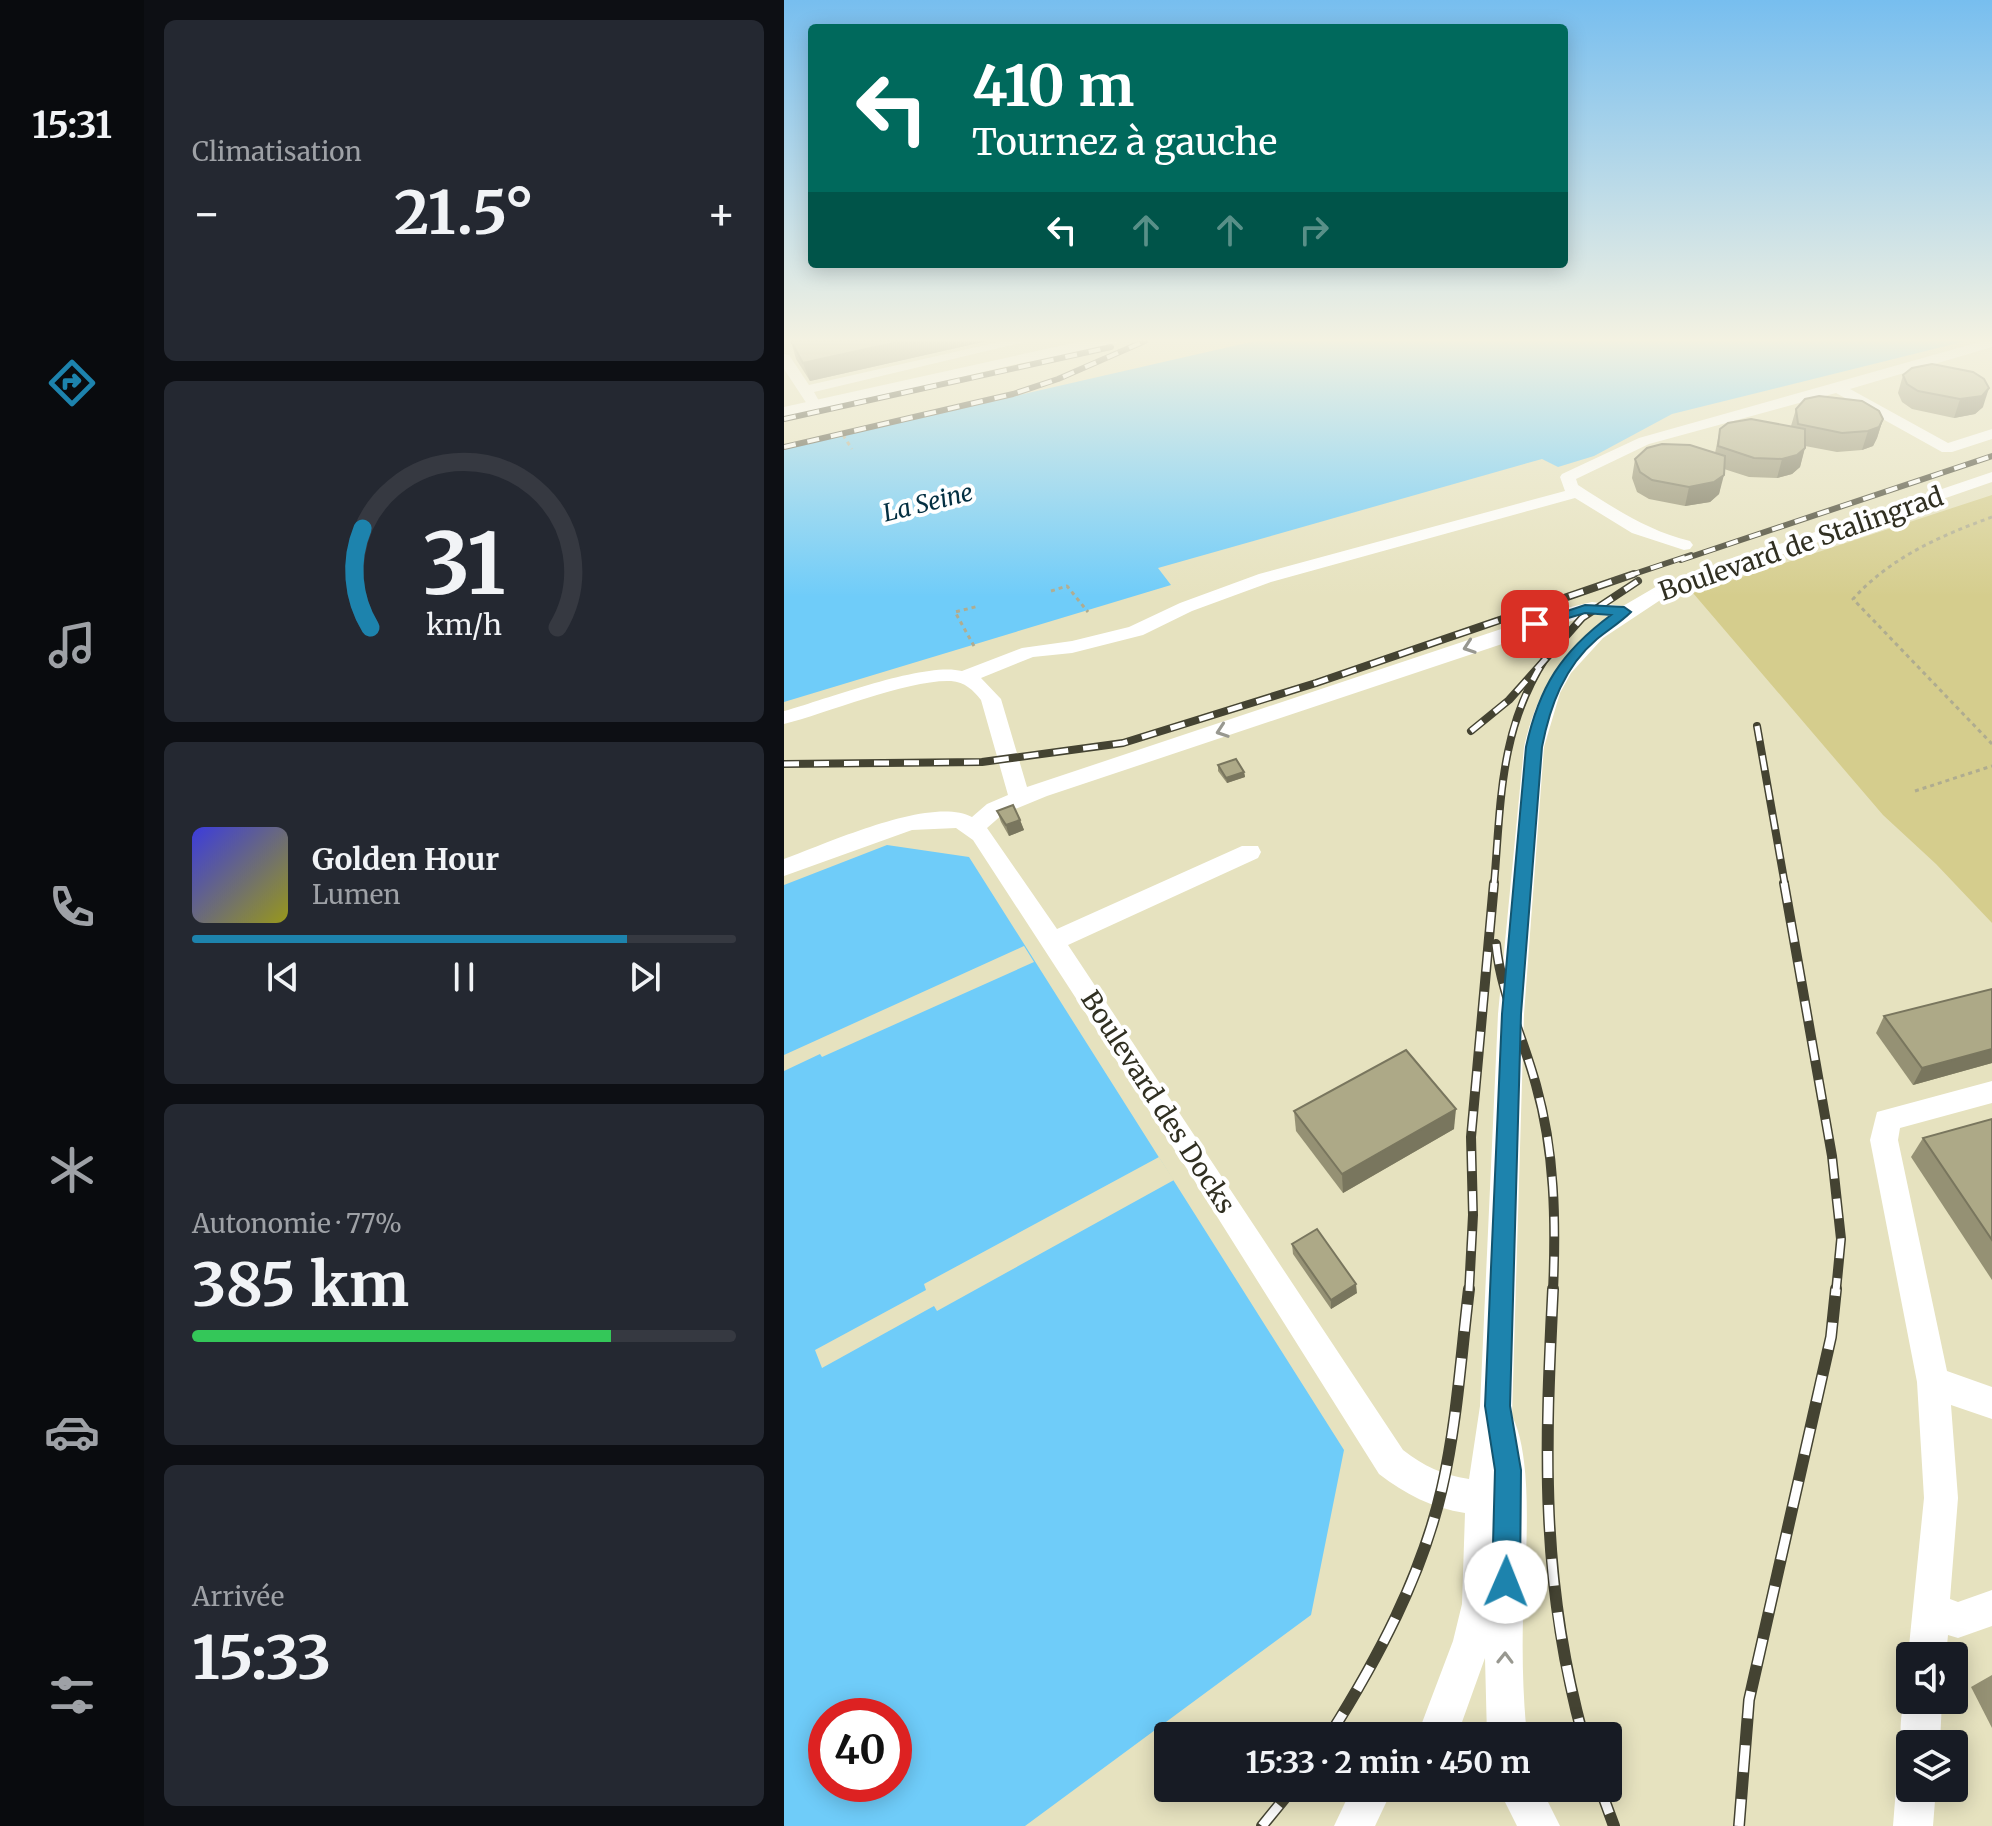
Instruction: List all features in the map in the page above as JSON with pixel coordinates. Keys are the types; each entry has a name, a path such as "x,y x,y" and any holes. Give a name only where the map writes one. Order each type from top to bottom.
{"street":[{"path":"1684,545 1658,540 1631,527 1570,487 1568,477 1644,441 1698,426"},
{"path":"1906,426 1947,449 1992,434"},
{"name":"Boulevard de Stalingrad","path":"1442,1722 1472,1641 1480,1604 1483,1497 1497,1406 1511,1014 1535,735 1542,707 1563,668 1589,638 1624,612 1665,589 1992,477"},
{"path":"963,678 1029,652 1072,647 1136,631 1186,607 1265,578 1578,492"},
{"path":"784,868 910,822 961,820 972,829 995,809 1020,799 1565,614 1592,608 1624,612"},
{"path":"784,718 919,679 954,675 978,683 991,699 1020,799"},
{"name":"Boulevard des Docks","path":"972,829 981,835 1052,942 1391,1462 1416,1482 1441,1492 1483,1497"},
{"path":"1052,942 1250,852"},
{"path":"1928,1642 1941,1498 1933,1382 1884,1140 1887,1120 1992,1092"},
{"path":"1933,1382 1992,1403"},
{"name":"Boulevard de Stalingrad","path":"1497,1406 1508,1470 1504,1667 1506,1722"},
{"path":"1931,1610 1958,1620 1992,1608"},
{"path":"1354,1826 1366,1802"},
{"path":"1526,1802 1540,1826"},
{"path":"1913,1826 1915,1802"}],"path":[{"path":"843,435 852,449"},
{"path":"1992,517 1932,541 1871,576 1853,599 1992,744"},
{"path":"1051,591 1067,586 1088,612"},
{"path":"974,646 955,612 979,606"},
{"path":"1915,791 1992,766"}],"shaded area":[{"path":"1992,495 1992,923 1936,864 1883,815 1693,593"}],"water":[{"name":"La Seine","path":"883,426 1649,426 1594,456 1558,467 1542,459 1158,568 1171,585 784,702 784,449"},
{"path":"887,845 969,857 1344,1450 1311,1615 1166,1722 1154,1722 1154,1731 1025,1826 784,1826 784,885"}],"pier":[{"path":"1024,946 1034,962 784,1071 784,1055"},
{"path":"1159,1157 1174,1180 937,1311 934,1306 822,1368 815,1350 926,1290 924,1284"}],"building":[{"path":"1724,426 1790,426 1805,429 1805,448 1797,455 1782,459 1754,458 1718,446 1720,429"},
{"path":"1809,426 1879,426 1868,431 1842,433"},
{"path":"1662,444 1690,445 1725,456 1724,475 1714,482 1689,487 1652,480 1640,472 1635,459 1647,448"},
{"path":"1236,759 1244,772 1226,778 1218,765"},
{"path":"1013,805 1020,820 1006,825 997,811"},
{"path":"1992,989 1992,1049 1922,1068 1884,1016"},
{"path":"1406,1050 1456,1109 1342,1174 1294,1111"},
{"path":"1992,1119 1992,1240 1923,1138"},
{"path":"1317,1229 1356,1284 1331,1300 1292,1244"}],"railway":[{"path":"784,447 874,426"},
{"path":"1681,560 1992,456"},
{"path":"1634,574 1691,555"},
{"path":"784,764 982,762 1123,743 1316,683 1634,574"},
{"path":"1628,576 1634,574"},
{"path":"1544,660 1582,618 1638,581"},
{"path":"1471,731 1509,700 1544,660"},
{"path":"1494,885 1501,797 1510,740 1530,686 1544,660"},
{"path":"1757,726 1785,885"},
{"path":"1469,1291 1473,1215 1471,1137 1494,883"},
{"path":"1784,883 1832,1156 1841,1239 1836,1291"},
{"path":"1496,944 1507,998 1536,1085 1547,1136 1554,1213 1553,1291"},
{"path":"1337,1722 1396,1616 1433,1521 1451,1439 1469,1289"},
{"path":"1553,1289 1548,1405 1549,1514 1559,1623 1580,1722"},
{"path":"1739,1826 1749,1700 1831,1337 1836,1289"},
{"path":"1262,1826 1282,1802"},
{"path":"1605,1802 1614,1826"}],"route":[{"path":"1506,1582 1508,1470 1497,1406 1511,1014 1534,747 1542,707 1563,668 1589,638 1624,612 1585,609 1535,624"}]}
